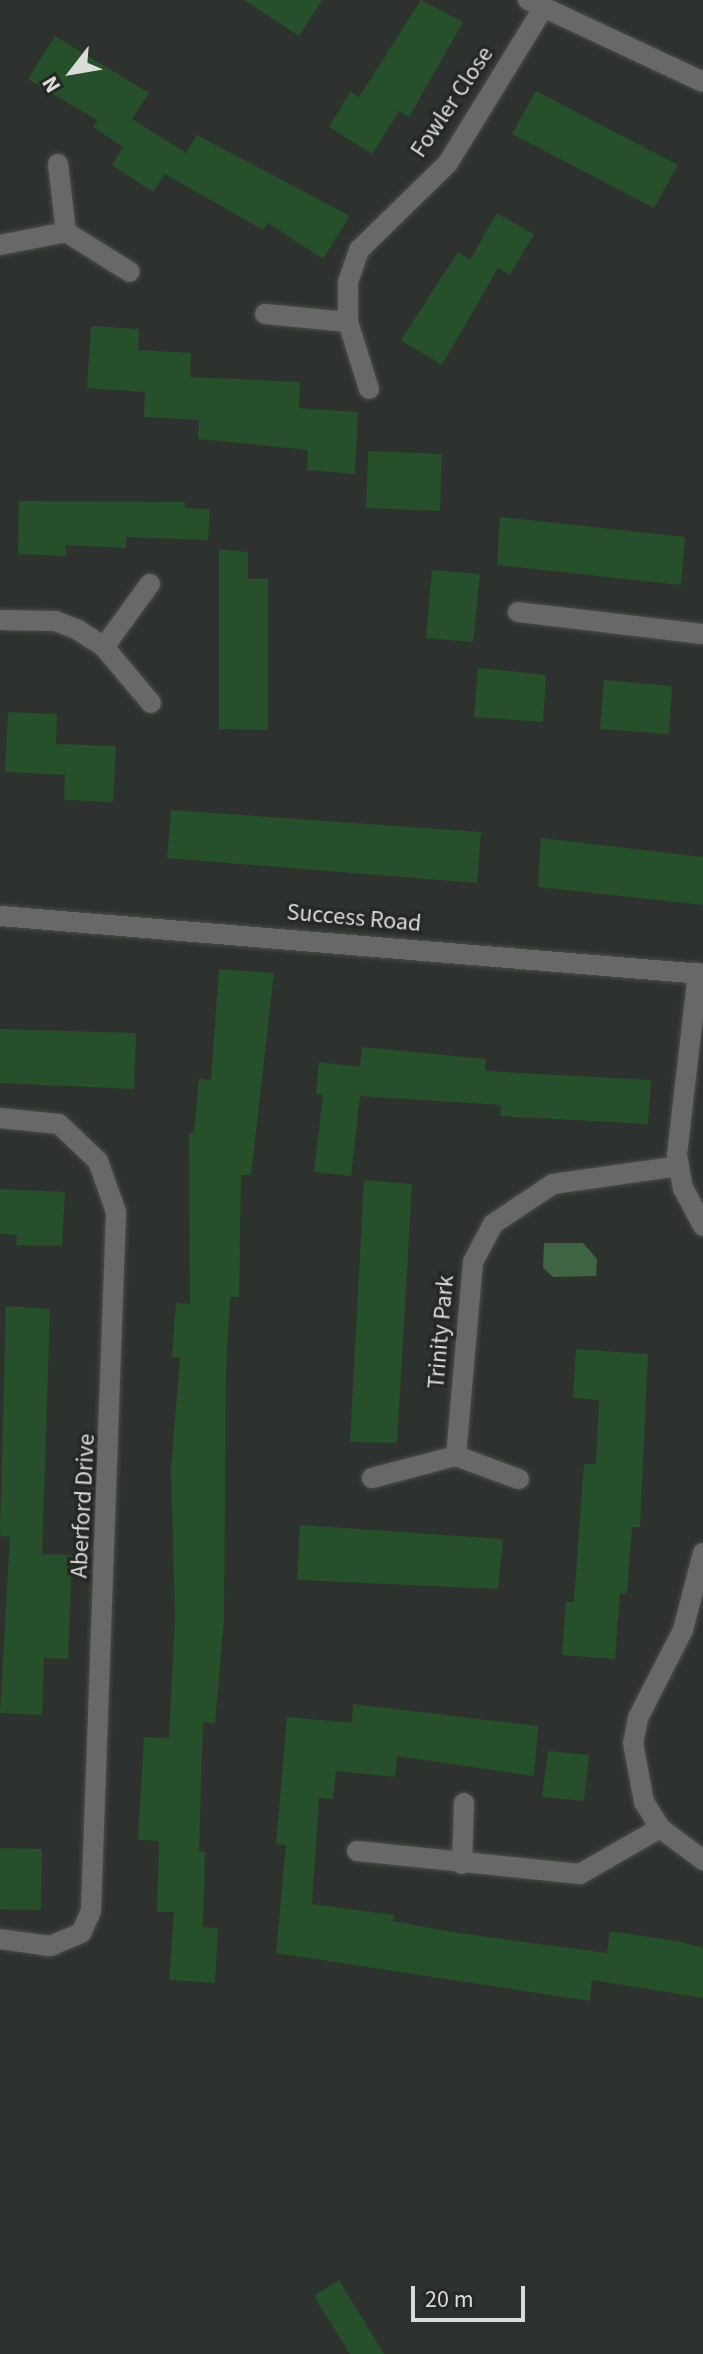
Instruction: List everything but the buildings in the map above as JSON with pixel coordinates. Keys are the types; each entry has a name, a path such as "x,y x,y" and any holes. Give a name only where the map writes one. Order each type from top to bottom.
{"street":[{"path":"536,3 703,82"},
{"name":"Fowler Close","path":"369,389 348,322 348,282 359,250 448,163 536,3"},
{"path":"58,164 66,232"},
{"path":"0,245 66,232 130,272"},
{"path":"265,314 348,322"},
{"path":"104,647 150,584"},
{"path":"518,612 703,634"},
{"path":"0,620 55,621 104,647 151,703"},
{"name":"Success Road","path":"0,916 700,974"},
{"path":"700,974 679,1166 703,1226"},
{"name":"Aberford Drive","path":"0,1118 59,1124 98,1161 116,1212 91,1911 81,1933 50,1946 0,1939"},
{"name":"Trinity Park","path":"456,1456 473,1262 493,1224 553,1184 679,1166"},
{"path":"372,1478 456,1456 519,1479"},
{"path":"703,1553 683,1630 638,1718 633,1743 644,1802 660,1828 703,1860"},
{"path":"462,1864 464,1803"},
{"path":"357,1851 580,1874 660,1828"}],"green space":[{"path":"544,1243 583,1243 597,1259 596,1276 553,1277 543,1268"}]}
